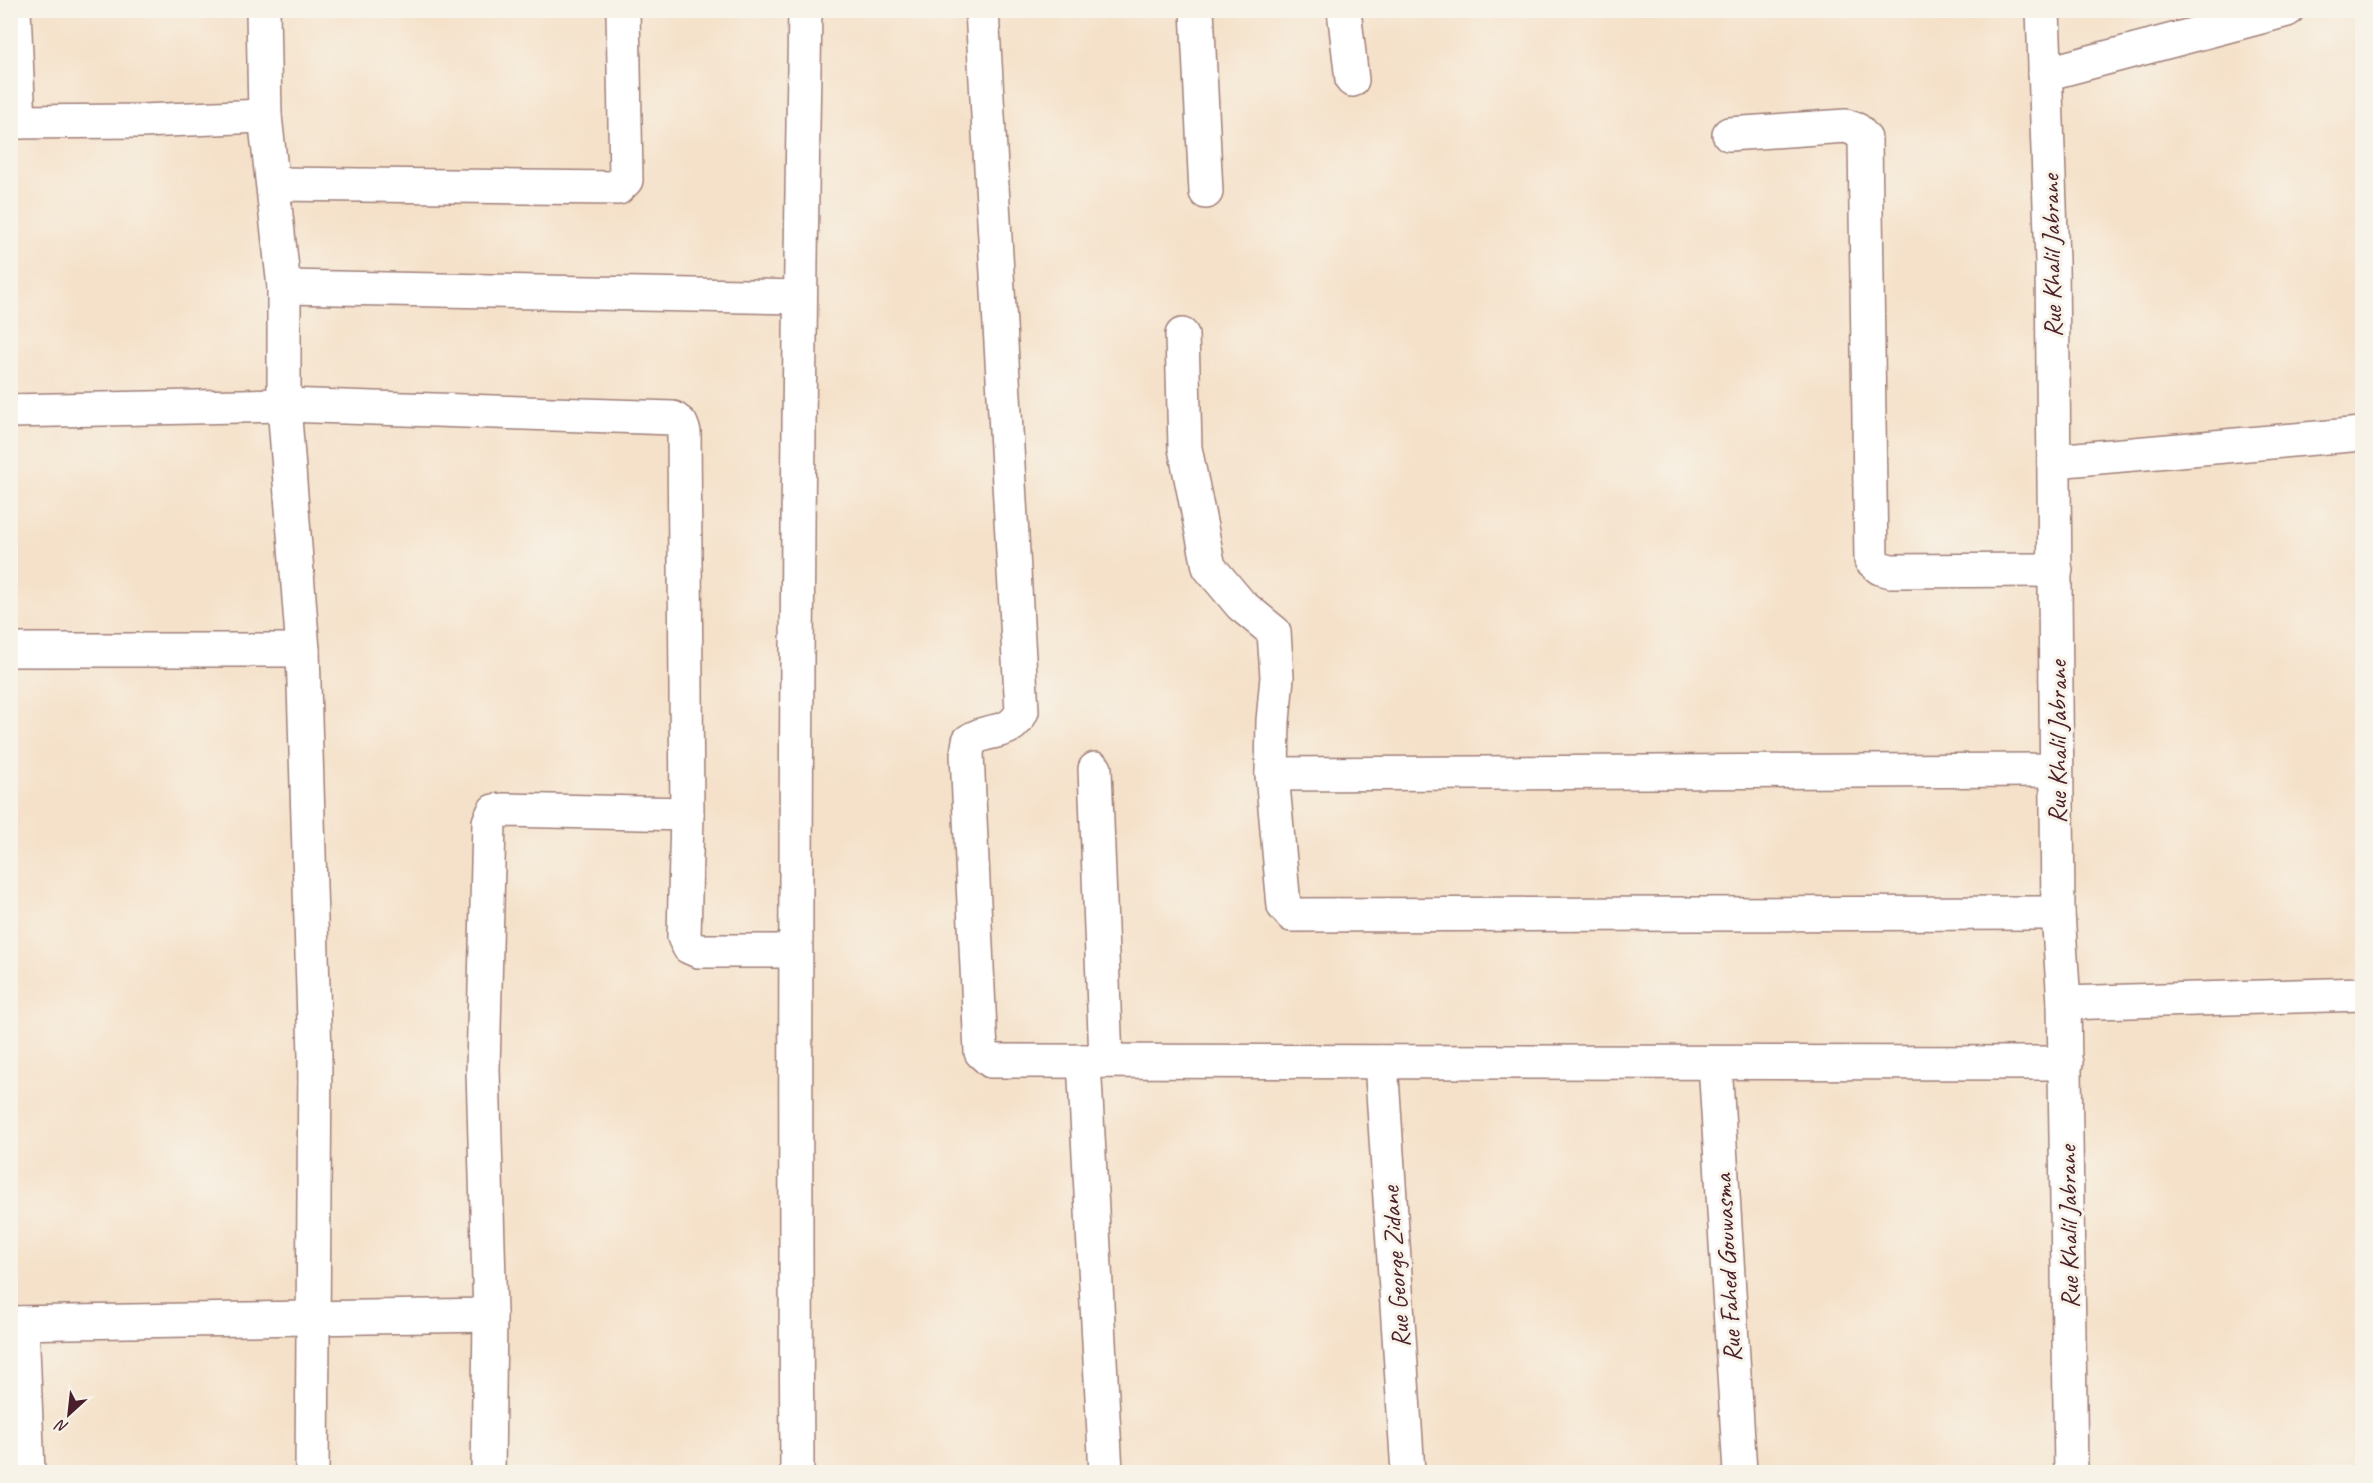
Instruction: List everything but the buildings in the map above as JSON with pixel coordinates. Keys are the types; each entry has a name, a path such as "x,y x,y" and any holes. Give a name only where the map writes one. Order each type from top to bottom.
{"street":[{"path":"14,10 15,122 142,121 266,116"},
{"path":"263,10 266,116 284,287 284,405 303,650 315,1056 312,1473"},
{"path":"274,184 618,188 626,180 623,10"},
{"path":"797,1473 794,951 805,10"},
{"path":"981,10 1022,711 1010,728 977,735 969,741 967,754 981,1052 992,1061 2066,1064"},
{"path":"1197,10 1206,192"},
{"path":"1344,10 1352,80"},
{"name":"Rue Khalil Jabrane","path":"2043,10 2052,262 2058,913 2066,1064 2071,1473"},
{"path":"2045,74 2287,10"},
{"path":"1729,134 1846,126 1857,130 1865,139 1871,560 1880,568 1891,571 2056,570"},
{"path":"284,287 800,297"},
{"path":"1182,334 1185,448 1209,567 1241,606 1274,632 1278,677 1273,721 1272,774 1284,906 1292,915 2058,913"},
{"path":"10,411 284,405 673,418 681,424 684,432 687,814 684,937 689,947 698,951 794,951"},
{"path":"2054,461 2362,434"},
{"path":"10,650 303,650"},
{"path":"1095,769 1095,1061 1106,1473"},
{"path":"1272,774 2056,770"},
{"path":"488,1473 490,1315 483,1070 489,822 494,811 505,810 687,814"},
{"path":"2064,1003 2362,994"},
{"name":"Rue George Zidane","path":"1381,1062 1408,1473"},
{"name":"Rue Fahed Gouwasma","path":"1715,1063 1740,1473"},
{"path":"28,1473 16,1323 490,1315"}]}
